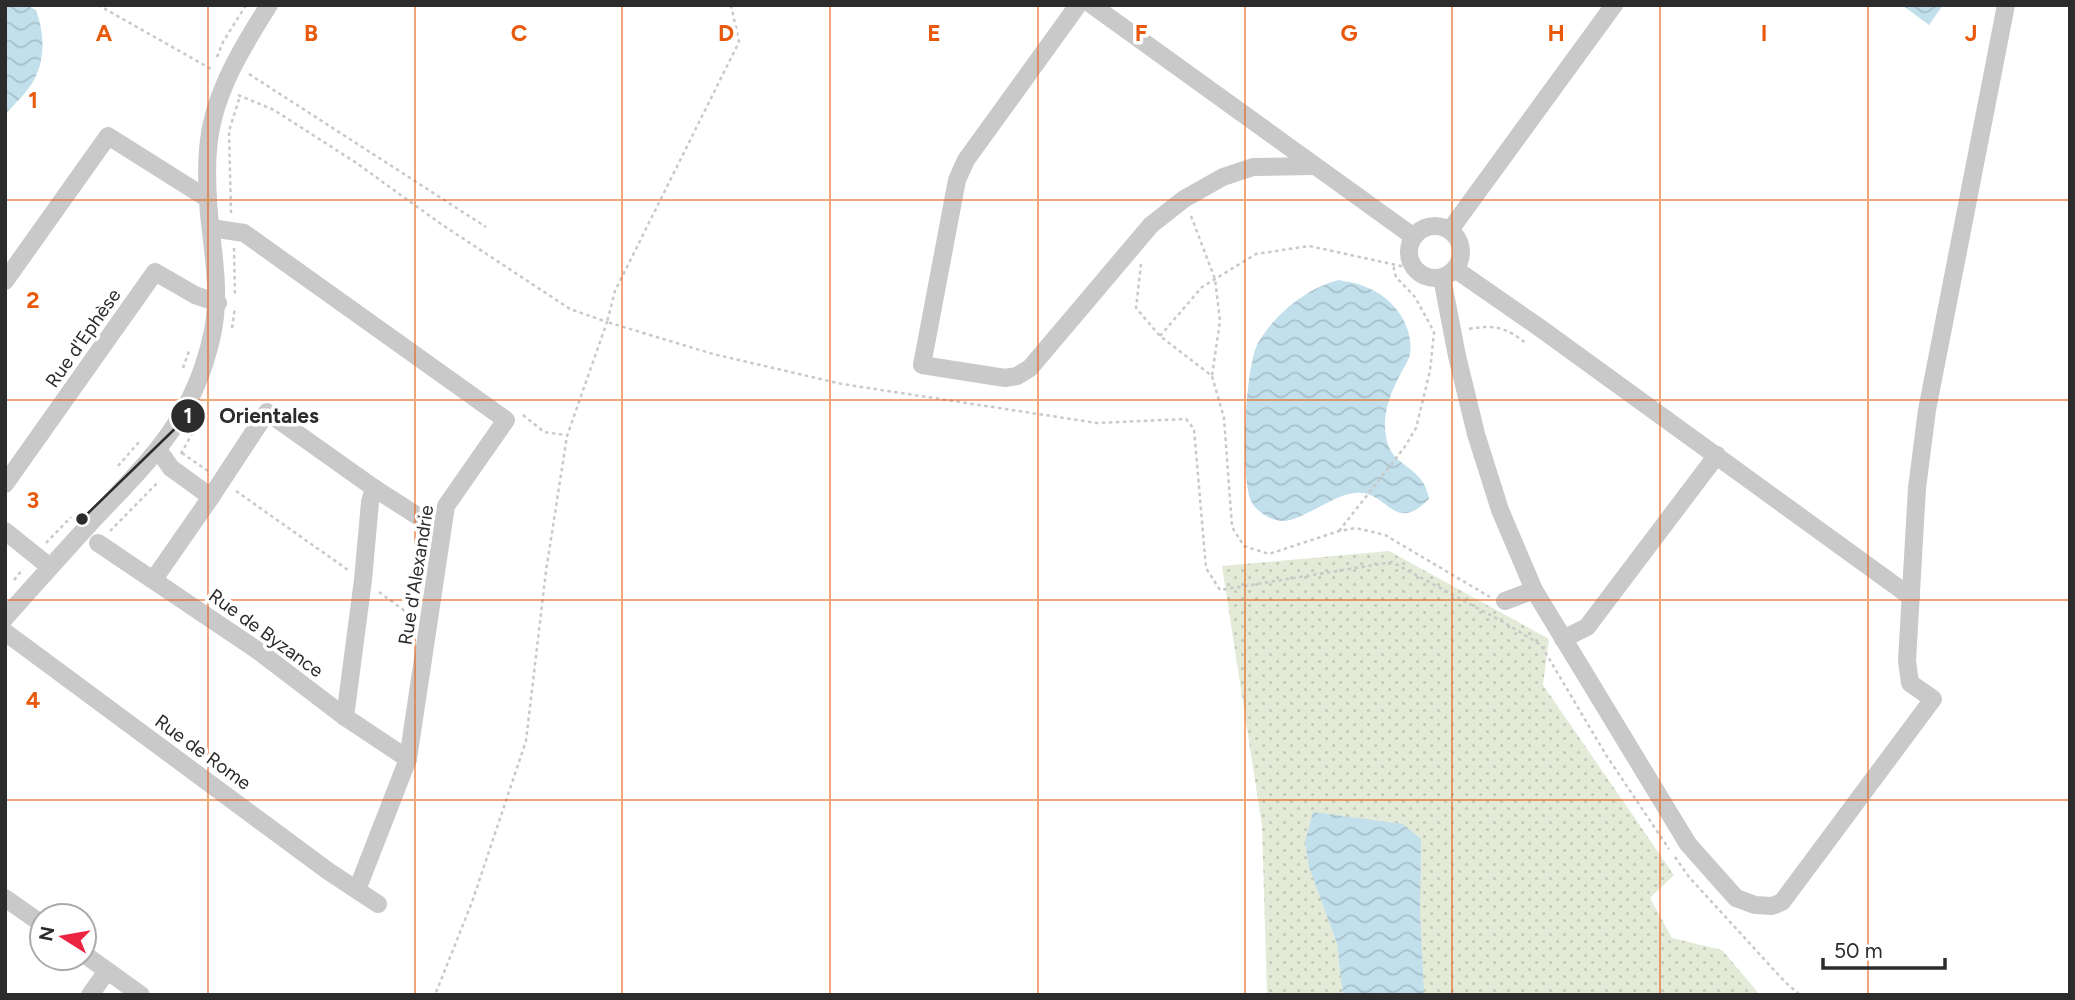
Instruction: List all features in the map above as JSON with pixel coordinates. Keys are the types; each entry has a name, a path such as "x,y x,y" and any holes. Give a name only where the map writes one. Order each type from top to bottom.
{"street":[{"path":"5,618 159,451 184,413 200,378 218,303 208,199 209,139 218,76 235,64 269,5"},
{"path":"1078,5 966,160 957,180 922,365 1005,378 1017,376 1030,368 1151,225 1184,199 1223,177 1253,167 1314,166"},
{"path":"1092,5 1414,237"},
{"path":"1450,230 1615,5"},
{"path":"1449,273 1452,333 1476,434 1500,510 1534,590 1688,844 1736,898 1755,905 1772,906 1782,902 1933,699 1910,683 1907,661 1917,488 1927,410 2006,5"},
{"path":"5,281 108,136 208,199"},
{"path":"1442,227 1450,230 1460,244 1460,262 1449,273 1427,277 1415,269 1409,253 1414,237 1426,228 1442,227"},
{"path":"211,228 244,233 506,420"},
{"name":"Rue d'Ephèse","path":"5,484 155,272 195,295 218,303"},
{"path":"1449,273 1717,455 1912,597"},
{"path":"154,579 267,412 374,488 441,531"},
{"name":"Rue d'Alexandrie","path":"357,890 408,759 446,506 506,420"},
{"path":"159,451 171,468 211,497"},
{"path":"1563,639 1587,627 1717,455"},
{"path":"345,717 370,502 374,488"},
{"path":"5,531 50,567"},
{"name":"Rue de Byzance","path":"98,542 257,650 345,717 408,759"},
{"path":"1505,601 1534,590"},
{"name":"Rue de Rome","path":"5,632 378,904"},
{"path":"5,898 28,914"},
{"path":"98,964 141,995"},
{"path":"90,995 107,971"}],"path":[{"path":"98,5 218,76 240,96 274,110 355,162 442,225 570,309 607,322 567,436 546,571 526,741 472,902 435,995"},
{"path":"218,76 223,41 246,5"},
{"path":"235,64 486,226"},
{"path":"230,211 229,131 240,96"},
{"path":"1184,199 1215,279 1220,321 1212,376 1224,418 1232,527 1244,547 1269,554 1356,528 1385,535 1484,595 1505,601"},
{"path":"1160,337 1202,287 1256,254 1309,246 1415,269"},
{"path":"1142,255 1136,308 1160,337 1212,376"},
{"path":"1339,531 1404,449 1416,428 1430,371 1434,332 1415,297 1396,277 1393,265"},
{"path":"1452,333 1500,327 1509,330 1527,344"},
{"path":"180,377 192,340"},
{"path":"506,420 524,414 544,432 567,436"},
{"path":"111,475 143,438"},
{"path":"182,453 428,628"},
{"path":"98,542 161,479"},
{"path":"42,547 76,511"},
{"path":"10,584 29,562"},
{"path":"1505,624 1541,645"}],"green space":[{"path":"1389,551 1549,639 1543,685 1674,875 1650,898 1672,938 1722,950 1760,995 1267,995 1262,826 1222,566"}],"water":[{"path":"5,5 26,5 36,10 42,45 38,72 34,80 5,115"},
{"path":"1902,5 1943,5 1929,25"},
{"path":"1339,280 1360,284 1384,297 1405,322 1410,354 1390,399 1385,417 1386,435 1392,453 1422,480 1429,499 1407,513 1398,512 1375,497 1355,493 1336,498 1298,517 1276,520 1256,508 1248,488 1245,447 1247,397 1254,355 1258,343 1282,313 1316,289"},
{"path":"1313,812 1403,824 1421,839 1420,913 1424,995 1343,995 1337,943 1309,867 1305,842"}],"place":[{"name":"Orientales","path":"82,519"}]}
